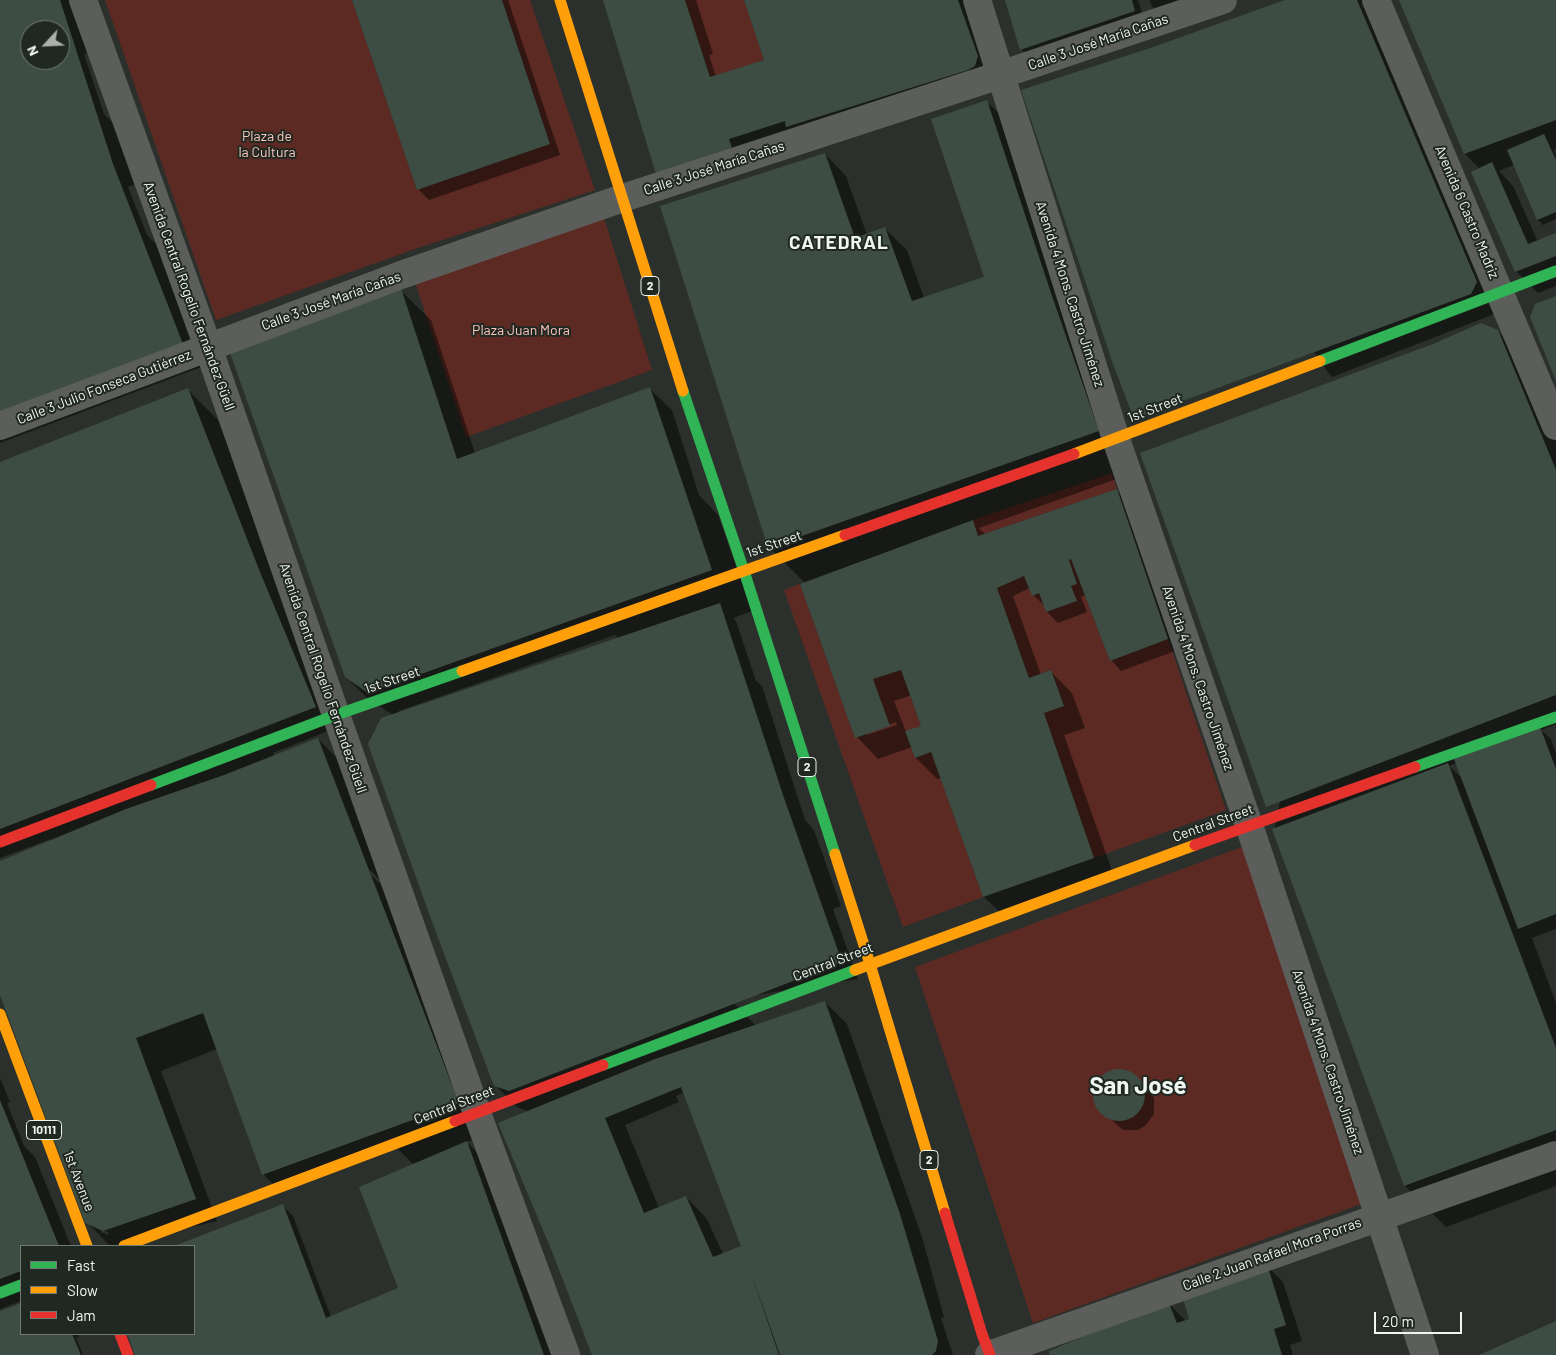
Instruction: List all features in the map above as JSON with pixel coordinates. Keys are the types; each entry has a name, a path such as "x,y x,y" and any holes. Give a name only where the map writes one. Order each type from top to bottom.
{"main road":[{"name":"2","path":"560,0 675,366 744,571 870,964 990,1355"},
{"name":"1st Street","path":"0,842 336,715 1116,439 1556,271"},
{"name":"Central Street","path":"127,1245 870,964 1249,825 1556,717"},
{"name":"1st Avenue","path":"0,1014 87,1245"},
{"path":"0,1293 20,1285"},
{"path":"120,1335 128,1355"}],"street":[{"name":"Avenida Central Rogelio Fernández Güell","path":"83,0 208,347 477,1113 566,1355"},
{"name":"Avenida 4 Mons. Castro Jiménez","path":"977,0 1116,439 1249,825 1425,1355"},
{"name":"Calle 3 José María Cañas","path":"208,347 401,276 623,198 1000,75 1222,0"},
{"name":"Avenida 6 Castro Madriz","path":"1376,0 1556,426"},
{"name":"Calle 3 Julio Fonseca Gutiérrez","path":"0,426 208,347"},
{"name":"Calle 2 Juan Rafael Mora Porras","path":"990,1355 1556,1155"}],"green space":[{"name":"Plaza de la Cultura","path":"105,0 352,0 417,190 550,144 502,0 530,0 595,190 415,249 216,320"},
{"path":"685,0 744,0 764,60 710,77"},
{"name":"Plaza Juan Mora","path":"603,215 652,370 466,437 415,282"},
{"path":"1112,473 1117,489 978,536 973,520"},
{"path":"1071,559 1110,661 1168,639 1226,810 1094,858 1044,713 1064,706 1051,670 1029,678 997,588 1024,576 1032,596 1039,593 1046,612 1076,601 1071,586 1077,583 1069,560"},
{"path":"800,584 855,738 890,726 873,679 901,670 921,726 905,732 915,758 931,752 983,897 903,927 784,590"},
{"path":"1242,847 1364,1203 1033,1323 915,967"}],"building":[{"path":"0,0 60,0 66,20 20,20 20,70 70,70 70,31 113,164 183,344 0,414"},
{"path":"352,0 502,0 550,144 417,190"},
{"path":"603,0 685,0 710,77 764,60 744,0 958,0 978,56 975,66 968,70 786,127 785,121 729,139 732,148 656,174"},
{"path":"1005,0 1132,0 1135,11 1020,50"},
{"path":"1285,0 1357,0 1477,282 1471,294 1134,419 1113,364 1021,90 1150,48"},
{"path":"1399,0 1556,0 1556,120 1464,154"},
{"path":"987,100 1099,431 768,548 660,206 825,153 855,238 885,227 912,301 984,277 931,119"},
{"path":"1544,134 1556,160 1556,212 1537,220 1507,150"},
{"path":"1492,162 1528,244 1556,233 1556,256 1515,272 1471,172"},
{"path":"401,288 457,459 650,387 712,570 368,693 345,677 229,350"},
{"path":"1556,296 1556,381 1530,317 1535,304"},
{"path":"1481,323 1498,330 1556,470 1556,695 1266,807 1140,453 1435,343"},
{"path":"188,388 260,572 316,707 0,829 0,462"},
{"path":"1117,489 1168,639 1110,661 1071,559 1069,560 1077,584 1071,586 1077,601 1046,612 1039,593 1032,596 1024,576 997,588 1029,678 1051,670 1064,706 1044,713 1094,858 983,897 931,752 915,758 905,731 921,726 901,670 873,679 890,726 855,738 800,584 973,520 978,536"},
{"path":"720,603 784,798 842,962 509,1091 494,1086 368,744 381,718"},
{"path":"1540,727 1556,769 1556,914 1518,929 1454,759"},
{"path":"318,738 459,1103 262,1175 203,1013 136,1038 196,1199 103,1231 85,1223 0,995 0,861 126,809 224,775"},
{"path":"1448,763 1556,1048 1556,1130 1404,1186 1272,829"},
{"path":"825,1001 900,1214 938,1341 936,1351 932,1355 780,1355 749,1267 779,1355 592,1355 551,1249 498,1123 655,1059","holes":["681,1087 741,1246 713,1257 686,1196 644,1213 605,1118"]},
{"path":"1119,1069 1129,1071 1137,1077 1143,1085 1145,1095 1143,1105 1137,1113 1129,1119 1119,1121 1109,1119 1101,1113 1095,1105 1093,1095 1095,1085 1101,1077 1109,1071"},
{"path":"0,1100 59,1245 20,1245 20,1271 0,1279"},
{"path":"467,1141 544,1355 135,1355 127,1335 195,1335 195,1245 177,1245 283,1204 326,1318 398,1288 359,1187"},
{"path":"1267,1264 1286,1325 1274,1329 1282,1355 1050,1355 1049,1351 1168,1301 1177,1323 1189,1319 1183,1298"},
{"path":"20,1303 20,1335 72,1335 81,1355 0,1355 0,1311"},
{"path":"1556,1321 1556,1355 1479,1355"}],"traffic: fast":[{"path":"1320,361 1556,271"},
{"path":"683,391 744,571 835,854"},
{"path":"151,785 336,715 462,671"},
{"path":"1415,767 1556,717"},
{"path":"603,1065 855,970"},
{"path":"0,1293 20,1285"}],"traffic: slow":[{"path":"560,0 683,391"},
{"path":"1074,454 1320,361"},
{"path":"462,671 845,535"},
{"path":"855,970 1195,845"},
{"path":"835,854 945,1213"},
{"path":"0,1014 87,1245"},
{"path":"127,1245 455,1121"}],"traffic: jam":[{"path":"845,535 1074,454"},
{"path":"1195,845 1415,767"},
{"path":"0,842 151,785"},
{"path":"455,1121 603,1065"},
{"path":"945,1213 990,1355"},
{"path":"120,1335 128,1355"}],"district":[{"name":"CATEDRAL","path":"839,243"},
{"name":"San José","path":"1138,1086"}]}
